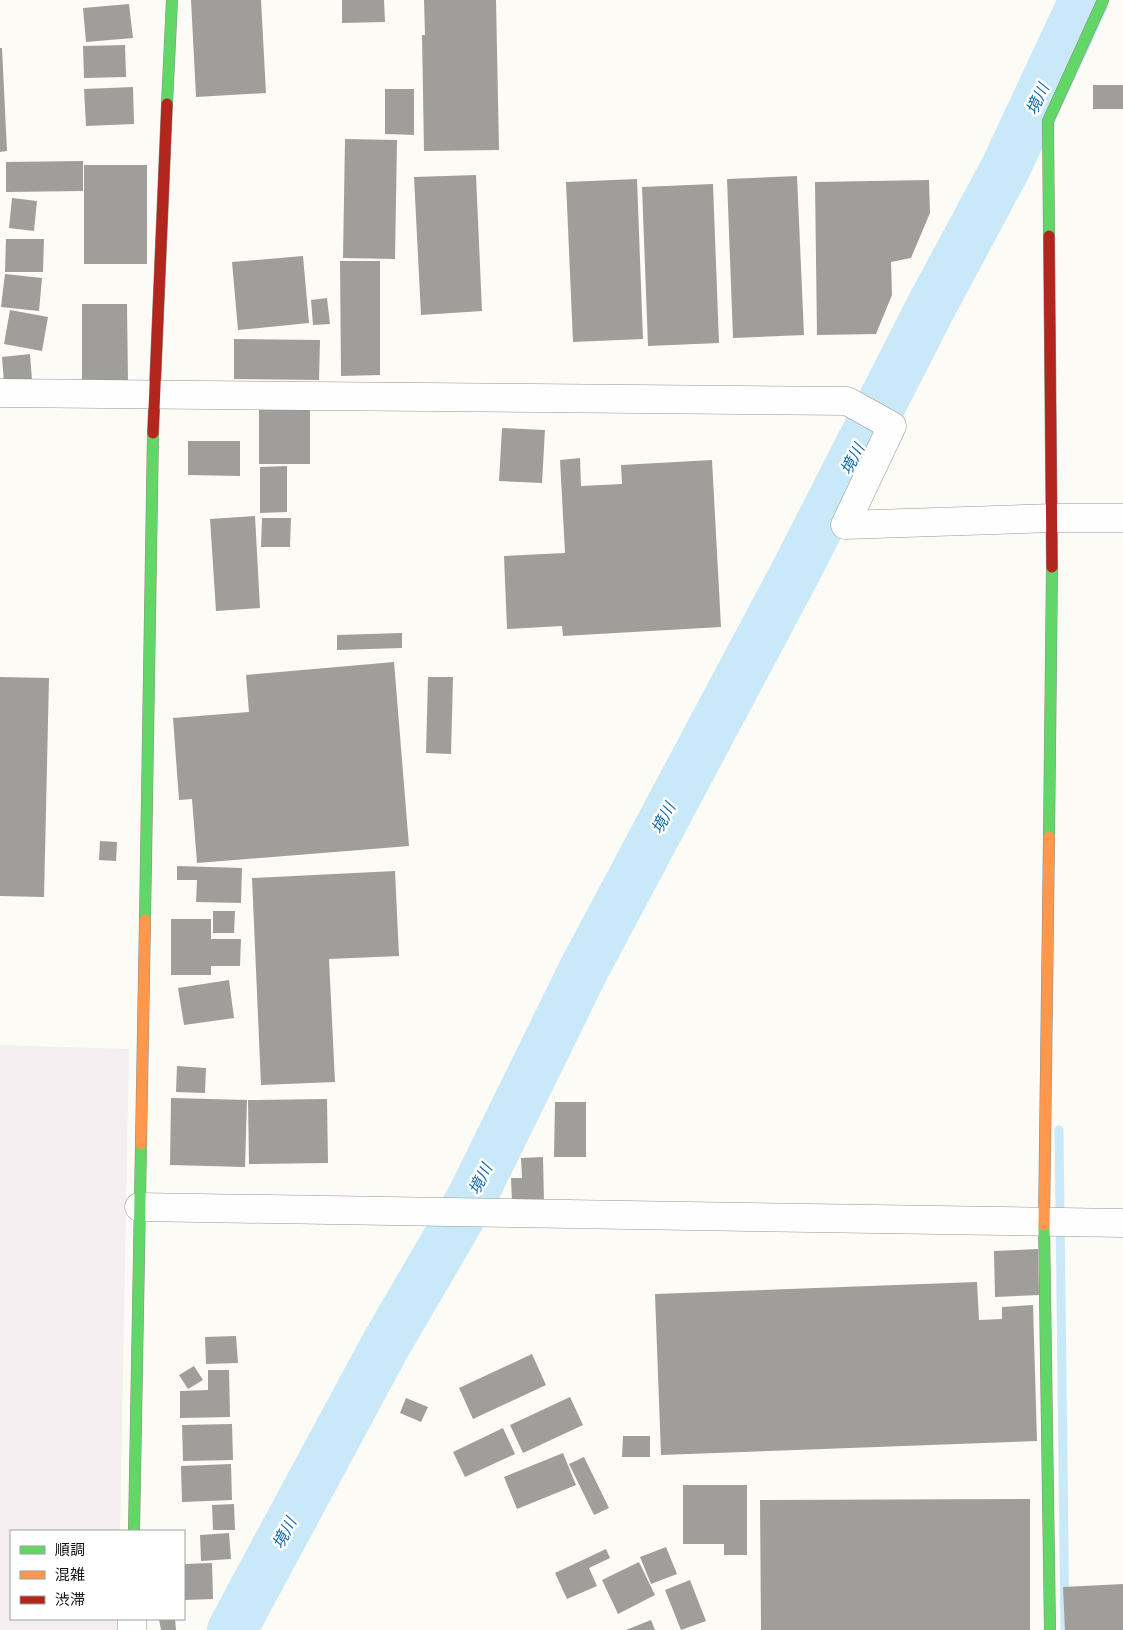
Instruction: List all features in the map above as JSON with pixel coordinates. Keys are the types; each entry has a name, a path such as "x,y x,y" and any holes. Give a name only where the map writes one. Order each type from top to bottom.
{"street":[{"path":"134,1530 154,394 172,0"},
{"path":"1050,1630 1044,1222 1053,518 1048,121 1103,0"},
{"path":"0,393 847,401 892,426 845,525 1053,518 1123,518"},
{"path":"139,1207 1123,1223"}],"shaded area":[{"path":"0,1045 129,1049 120,1530 10,1530 10,1620 118,1620 118,1630 0,1630"}],"building":[{"path":"191,0 261,0 266,93 196,97"},
{"path":"342,0 384,0 385,22 342,23"},
{"path":"424,0 496,0 499,150 424,151 422,35 425,35"},
{"path":"129,4 133,38 86,42 83,8"},
{"path":"125,45 126,77 84,78 83,46"},
{"path":"0,48 2,48 7,151 0,152"},
{"path":"1093,85 1123,85 1123,109 1093,109"},
{"path":"133,87 134,124 86,126 84,89"},
{"path":"385,89 414,89 414,135 385,134"},
{"path":"345,139 397,140 395,259 343,258"},
{"path":"83,161 83,191 6,192 6,162"},
{"path":"84,165 147,165 147,264 84,264"},
{"path":"476,175 482,311 421,315 414,177"},
{"path":"797,176 804,335 733,338 727,179"},
{"path":"637,179 643,339 573,342 566,182"},
{"path":"929,180 930,213 911,258 891,262 892,295 876,334 817,335 815,182"},
{"path":"713,184 719,343 648,346 642,187"},
{"path":"12,198 37,201 34,231 9,228"},
{"path":"6,239 44,239 43,272 5,272"},
{"path":"303,256 309,323 238,330 232,262"},
{"path":"340,261 380,261 380,375 341,376"},
{"path":"5,274 42,278 39,311 1,307"},
{"path":"327,298 330,324 313,325 311,300"},
{"path":"82,304 127,304 128,383 82,383"},
{"path":"10,310 48,317 42,351 4,344"},
{"path":"234,339 320,340 319,380 234,379"},
{"path":"30,354 32,380 4,383 2,357"},
{"path":"259,407 310,407 310,464 259,464"},
{"path":"502,428 545,430 542,483 499,481"},
{"path":"188,441 240,441 240,476 188,475"},
{"path":"580,458 581,486 622,484 621,465 712,460 721,627 563,636 562,626 507,629 504,556 565,553 560,460"},
{"path":"287,466 287,512 260,513 260,467"},
{"path":"255,516 260,608 216,611 210,519"},
{"path":"262,518 291,518 290,547 261,547"},
{"path":"402,633 402,648 337,650 337,635"},
{"path":"394,662 409,846 197,863 192,799 179,800 173,718 249,712 246,675"},
{"path":"0,677 49,678 44,897 0,896"},
{"path":"428,677 453,677 451,754 426,753"},
{"path":"100,841 117,842 116,861 99,860"},
{"path":"177,866 242,868 241,903 196,902 197,880 177,880"},
{"path":"395,871 399,956 329,959 335,1082 261,1085 252,878"},
{"path":"213,911 235,911 234,933 213,933"},
{"path":"171,919 211,919 211,939 241,939 240,966 211,966 211,975 171,975"},
{"path":"229,980 234,1018 184,1025 178,988"},
{"path":"177,1066 206,1068 205,1093 176,1092"},
{"path":"171,1098 247,1100 245,1167 170,1165"},
{"path":"327,1099 328,1163 249,1164 248,1100"},
{"path":"555,1102 586,1102 586,1157 554,1157"},
{"path":"543,1157 544,1202 512,1203 511,1178 522,1178 521,1158"},
{"path":"1038,1249 1039,1295 995,1297 994,1251"},
{"path":"977,1282 979,1320 1002,1319 1002,1307 1033,1305 1037,1441 661,1455 655,1294"},
{"path":"236,1336 238,1363 206,1364 205,1337"},
{"path":"532,1354 546,1385 473,1419 459,1388"},
{"path":"194,1366 203,1380 188,1389 179,1375"},
{"path":"208,1370 229,1370 230,1417 180,1418 180,1391 208,1390"},
{"path":"570,1397 583,1425 523,1453 510,1425"},
{"path":"406,1398 428,1407 421,1422 400,1413"},
{"path":"232,1424 233,1460 183,1461 182,1425"},
{"path":"503,1428 515,1454 465,1477 453,1452"},
{"path":"623,1436 650,1436 650,1457 622,1457"},
{"path":"563,1453 576,1485 517,1509 504,1477"},
{"path":"584,1457 609,1508 594,1515 569,1464"},
{"path":"231,1464 232,1500 182,1502 181,1466"},
{"path":"683,1485 747,1485 747,1555 724,1555 724,1544 683,1544"},
{"path":"1030,1499 1030,1630 761,1630 760,1500"},
{"path":"234,1504 235,1530 213,1530 212,1505"},
{"path":"229,1533 231,1559 201,1561 200,1535"},
{"path":"666,1547 677,1574 651,1584 640,1557"},
{"path":"606,1549 610,1558 589,1568 597,1586 567,1599 555,1573"},
{"path":"639,1562 655,1595 618,1614 602,1580"},
{"path":"212,1563 213,1599 185,1600 185,1564"},
{"path":"690,1580 706,1621 681,1630 665,1590"},
{"path":"1123,1584 1123,1630 1065,1630 1063,1587"},
{"path":"159,1620 175,1620 176,1630 161,1630"},
{"path":"651,1620 655,1630 626,1630"}],"waterway":[{"name":"境川","path":"232,1630 385,1346 472,1197 584,969 796,571 933,303 1005,169 1084,0"},
{"path":"1059,1130 1065,1630"}],"traffic: fast":[{"path":"167,104 172,0"},
{"path":"1049,236 1048,121 1103,0"},
{"path":"145,920 153,433"},
{"path":"1049,837 1052,567"},
{"path":"134,1530 141,1144"},
{"path":"1044,1225 1050,1630"}],"traffic: slow":[{"path":"1044,1225 1049,837"},
{"path":"141,1144 145,920"}],"traffic: jam":[{"path":"153,433 167,104"},
{"path":"1049,236 1052,567"}]}
